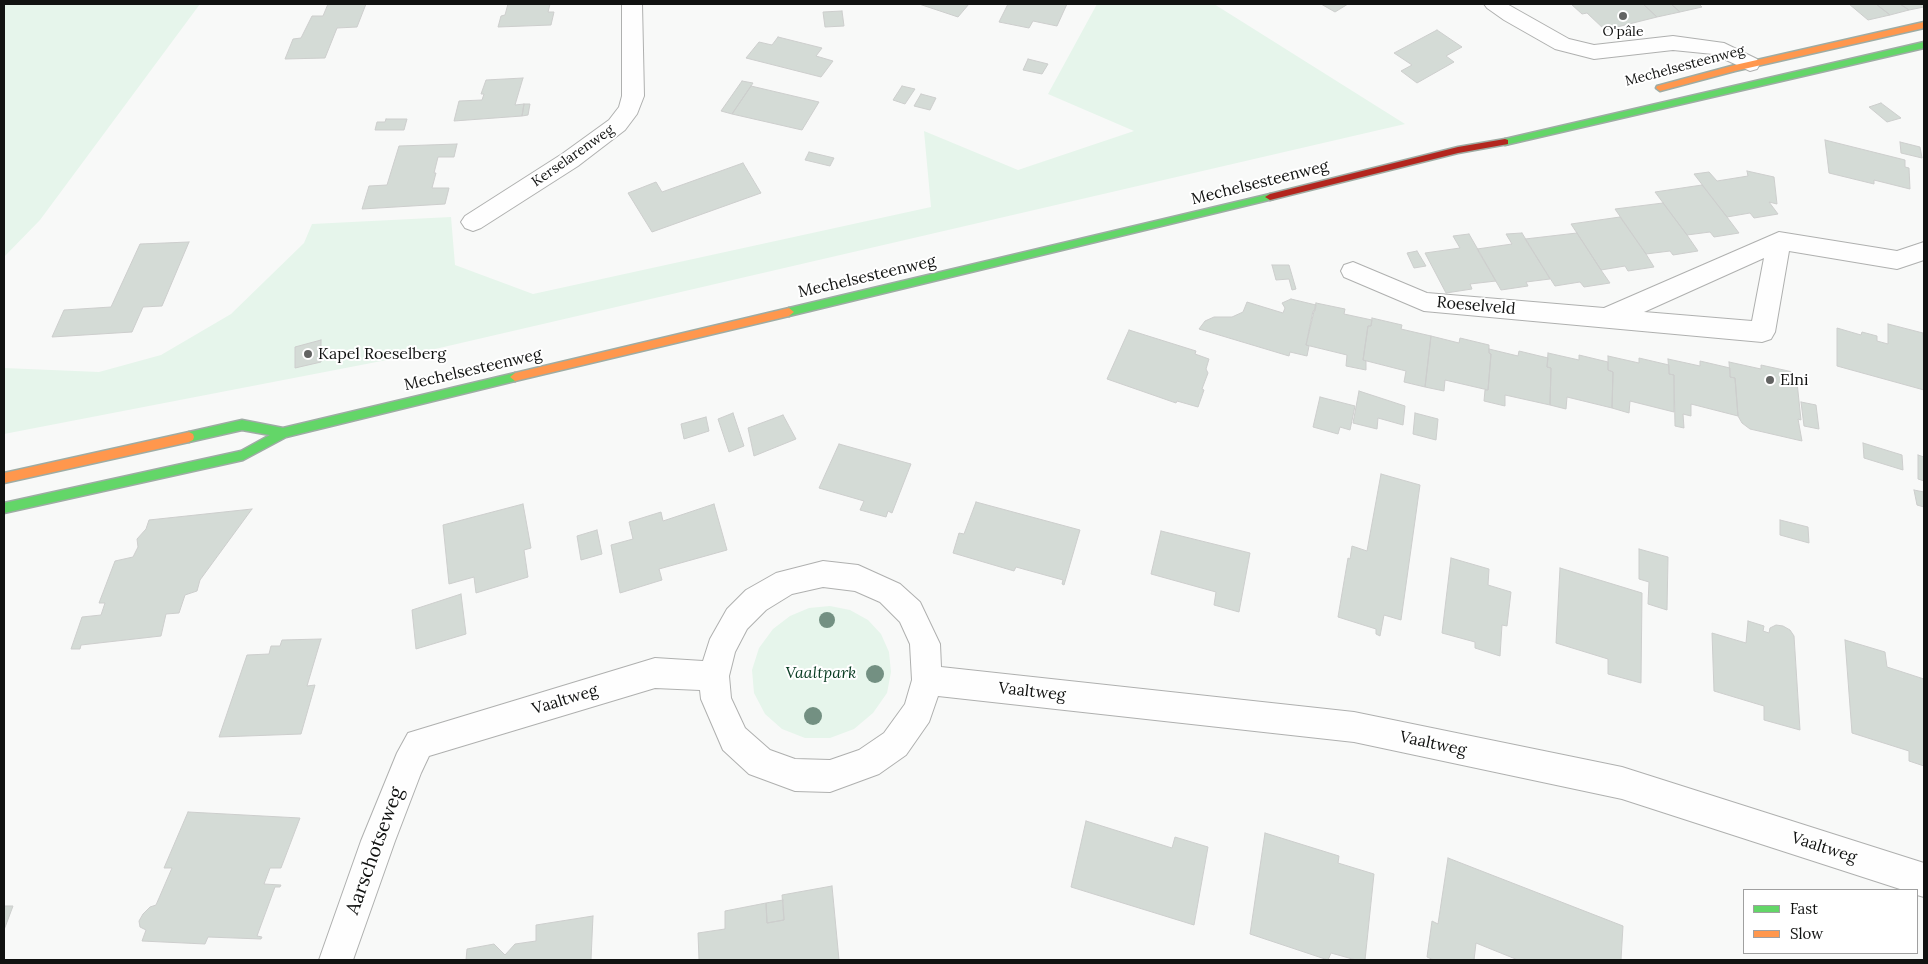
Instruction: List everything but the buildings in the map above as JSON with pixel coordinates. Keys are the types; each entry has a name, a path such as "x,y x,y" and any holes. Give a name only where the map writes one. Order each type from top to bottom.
{"main road":[{"name":"Mechelsesteenweg","path":"1651,91 1750,64 1924,25"},
{"name":"Mechelsesteenweg","path":"4,508 243,455 282,433 1268,198 1458,150 1522,139 1924,45"},
{"name":"Mechelsesteenweg","path":"1458,150 1522,126"},
{"name":"Mechelsesteenweg","path":"4,478 242,426 282,433"}],"street":[{"name":"Kerselarenweg","path":"473,222 570,160 617,125 629,109 633,96 632,4"},
{"path":"1494,4 1511,16 1562,44 1594,52 1674,43 1716,48 1750,64"},
{"path":"1778,241 1897,260 1924,251"},
{"name":"Roeselveld","path":"1353,271 1424,302 1762,332 1778,241"},
{"name":"Roeselveld","path":"1605,318 1778,241"},
{"path":"823,574 858,578 890,593 910,612 925,644 927,680 918,711 895,744 868,763 830,776 795,775 760,763 734,740 716,699 714,676 720,649 737,619 756,600 786,582 823,574"},
{"name":"Vaaltweg","path":"419,744 655,673 714,676"},
{"name":"Vaaltweg","path":"927,680 1354,727 1622,783 1924,880"},
{"name":"Aarschotseweg","path":"336,960 378,840 408,764 419,744"}],"green space":[{"path":"4,4 200,4 40,220 4,257"},
{"path":"1097,4 1214,4 1405,124 392,359 4,434 4,368 99,372 161,355 231,314 304,243 312,224 451,217 455,265 533,294 931,207 924,131 1018,170 1134,131 1048,94"},
{"name":"Vaaltpark","path":"830,606 850,610 868,620 881,634 889,652 891,672 887,693 873,713 854,729 830,738 805,738 782,729 765,714 754,693 752,670 759,648 773,629 790,616 809,608"}],"traffic: fast":[{"path":"1505,142 1924,45"},
{"path":"789,312 1270,197"},
{"path":"4,508 243,455 283,433 515,377"},
{"path":"189,437 242,425 283,433"}],"traffic: slow":[{"path":"1660,88 1735,68 1924,25"},
{"path":"515,377 789,312"},
{"path":"4,478 189,437"}],"traffic: jam":[{"path":"1270,197 1458,150 1505,142"}],"place":[{"name":"O'pâle","path":"1623,16"},
{"name":"Kapel Roeselberg","path":"308,354"},
{"name":"Elni","path":"1770,380"}]}
